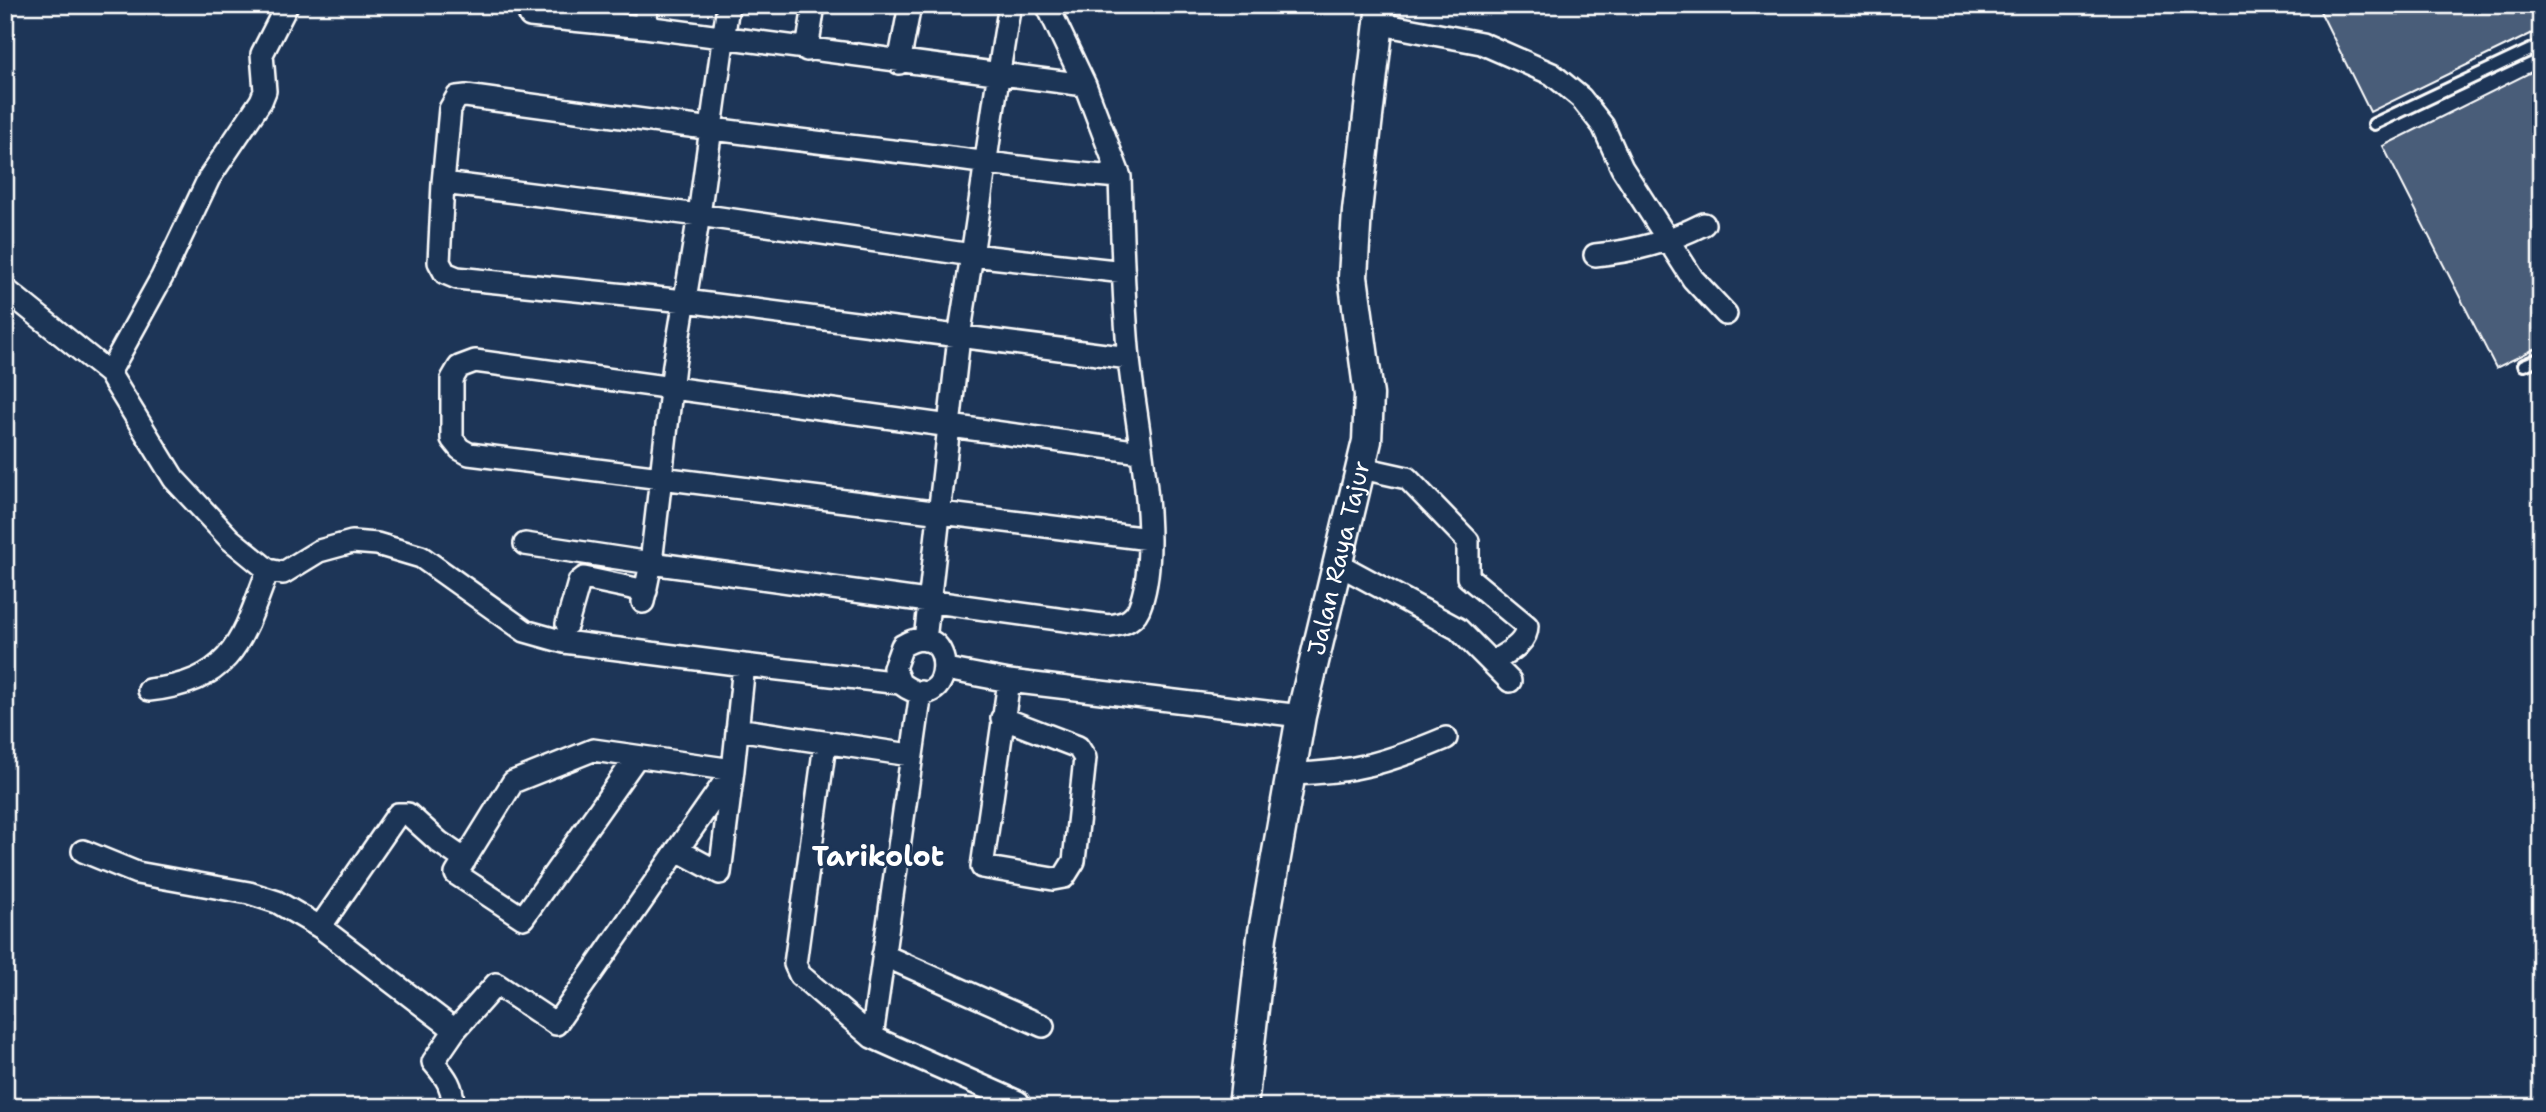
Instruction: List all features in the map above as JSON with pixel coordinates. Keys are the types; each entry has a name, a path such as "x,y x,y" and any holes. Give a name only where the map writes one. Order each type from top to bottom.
{"main road":[{"name":"Jalan Raya Tajur","path":"1243,1107 1262,937 1301,716 1362,468 1370,395 1353,277 1357,211 1381,15"}],"street":[{"path":"109,373 163,277 209,178 261,101 265,91 262,54 287,5"},
{"path":"645,27 647,5"},
{"path":"566,624 579,582 584,578 644,596 663,476 674,365 699,215 728,5"},
{"path":"807,50 814,5"},
{"path":"899,62 910,5"},
{"path":"925,640 959,337 1010,5"},
{"path":"525,544 1109,626 1126,624 1138,612 1142,600 1149,539 1129,358 1120,177 1085,85 1047,5"},
{"path":"1381,15 1480,43 1552,74 1581,98 1603,126 1622,168 1693,279 1726,314"},
{"path":"530,16 645,27 1085,85"},
{"path":"1120,177 1054,173 987,162 711,131 457,97 450,109 439,262 445,273 457,278 685,301 1129,358"},
{"path":"443,183 699,215 972,255 1124,272"},
{"path":"1595,255 1637,251 1669,241 1704,224"},
{"path":"5,289 109,373 174,479 230,539 268,570 283,573 319,551 352,542 377,544 421,557 525,631 564,642 900,683"},
{"path":"1141,452 475,361 459,367 452,379 452,439 469,454 663,476 1149,539"},
{"path":"1362,468 1407,478 1435,503 1468,541 1468,577 1527,626 1522,641 1493,662"},
{"path":"1338,564 1458,629 1510,681"},
{"path":"149,690 179,687 200,679 215,669 251,622 268,570"},
{"path":"925,640 941,651 946,669 938,686 921,692 909,690 900,683 894,668 897,653 909,642 925,640"},
{"path":"677,850 720,873 744,665"},
{"path":"946,669 1009,681 1301,716"},
{"path":"1002,718 1079,747 1086,758 1074,861 1064,877 1053,879 982,867 1002,718 1009,681"},
{"path":"872,1037 921,692"},
{"path":"737,729 910,755"},
{"path":"1292,774 1337,773 1389,762 1446,738"},
{"path":"825,744 795,964 800,975 872,1037 1018,1102"},
{"path":"636,758 523,918 456,874 513,782 593,750 733,770"},
{"path":"452,1107 454,1096 450,1085 433,1062 455,1030 496,984 556,1024 733,770"},
{"path":"320,927 398,814 408,814 439,842 465,859"},
{"path":"83,851 137,873 249,892 277,902 320,927 455,1030"},
{"path":"883,955 1043,1026"}],"lane":[{"path":"2374,124 2541,45"},
{"path":"2524,365 2541,358"}],"building":[{"path":"2317,5 2541,5 2541,29 2370,112"},
{"path":"2541,67 2541,346 2496,368 2383,146"}],"district":[{"name":"Tarikolot","path":"878,856"}]}
